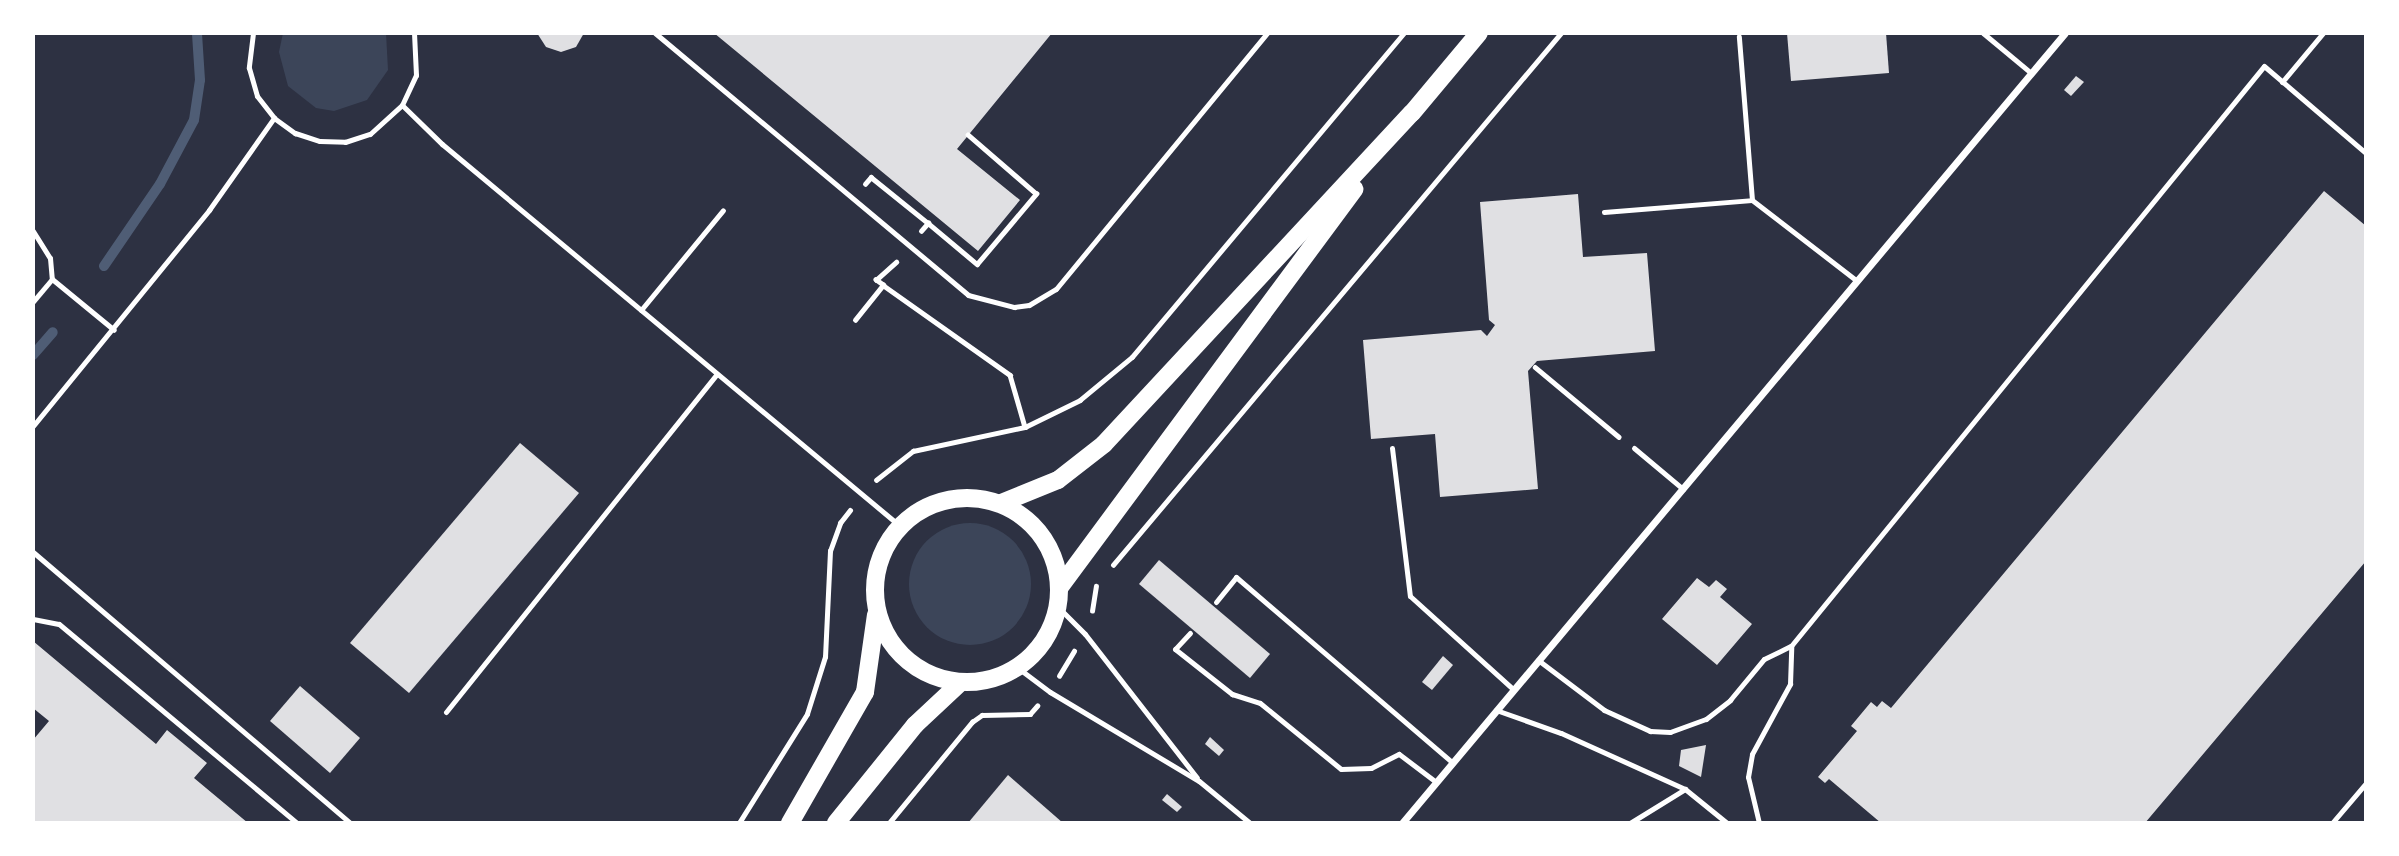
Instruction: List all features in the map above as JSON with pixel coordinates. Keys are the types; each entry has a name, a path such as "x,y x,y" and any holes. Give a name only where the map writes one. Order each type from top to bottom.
{"main road":[{"path":"1001,503 1058,480 1104,444 1412,113 1479,33"},
{"path":"1060,587 1412,113"},
{"path":"790,823 866,692 877,611 875,575 883,550 900,526 926,506 955,498 1001,503 1025,516 1044,536 1056,561 1060,587 1058,607 1044,641 1017,668 991,680 961,682 927,673 904,658 888,638 877,611"},
{"path":"836,823 915,724 961,682"}],"street":[{"path":"1402,823 2065,33"}],"lane":[{"path":"253,33 249,68 257,96 274,118 295,133 320,141 345,142 370,134 402,105 416,75 414,33"},
{"path":"655,33 968,295 1000,305 1029,305 1056,289 1267,33"},
{"path":"1983,33 2031,73"},
{"path":"2283,82 2323,33"},
{"path":"1739,37 1752,200"},
{"path":"1538,660 1604,710 1650,731 1670,732 1706,719 1730,700 1763,659 1791,646 2264,66 2366,153"},
{"path":"402,105 641,310 900,526"},
{"path":"33,426 114,330 209,210 274,118"},
{"path":"1604,212 1752,200 1856,281"},
{"path":"641,310 723,210"},
{"path":"33,231 50,258 52,279 33,302"},
{"path":"52,279 114,330"},
{"path":"446,712 717,374"},
{"path":"1392,449 1410,596 1514,690"},
{"path":"1633,449 1683,489"},
{"path":"33,552 350,823"},
{"path":"1216,602 1236,577 1452,762"},
{"path":"1058,607 1085,634 1199,781"},
{"path":"33,619 59,624 297,823"},
{"path":"1190,633 1175,649 1232,694 1259,703 1341,768 1371,768 1399,754 1436,782"},
{"path":"1759,823 1748,777 1752,754 1790,684 1791,646"},
{"path":"1017,668 1050,692 1199,781 1250,823"},
{"path":"1496,710 1561,733 1685,789 1727,823"},
{"path":"2332,823 2366,783"},
{"path":"1630,823 1685,789"}],"path":[{"path":"739,823 807,715 825,657 830,551 840,523 863,495 891,465 914,452 1025,427 1080,400 1132,357 1404,33"},
{"path":"1106,573 1561,33"},
{"path":"853,199 871,177 977,264 1036,194 968,135"},
{"path":"928,223 876,280 1010,375 1025,427"},
{"path":"855,320 883,285"},
{"path":"1535,367 1633,449"},
{"path":"889,823 972,722 982,715 1030,714 1050,692 1085,634 1101,580"}],"shaded area":[{"path":"283,33 386,33 388,70 367,100 334,111 316,108 288,86 279,52"},
{"path":"970,523 993,528 1013,541 1026,561 1031,584 1026,607 1013,627 993,640 970,645 947,640 927,627 914,607 909,584 914,561 927,541 947,528"}],"building":[{"path":"537,33 584,33 576,47 561,52 546,47"},
{"path":"714,33 1052,33 957,149 1020,200 978,251"},
{"path":"1787,33 1886,33 1889,73 1791,81"},
{"path":"2076,76 2084,82 2071,96 2064,90"},
{"path":"2324,191 2366,226 2366,561 2145,823 1881,823 1829,779 1825,783 1818,777 1857,731 1851,726 1871,702 1877,707 1882,701 1891,708"},
{"path":"1578,194 1583,257 1647,253 1655,351 1537,361 1528,371 1538,489 1440,497 1435,434 1371,439 1363,340 1481,330 1487,336 1495,325 1489,320 1480,202"},
{"path":"520,443 579,493 409,693 350,643"},
{"path":"1159,560 1270,654 1250,678 1139,584"},
{"path":"1697,578 1709,587 1716,580 1727,589 1720,597 1752,624 1717,665 1662,619"},
{"path":"33,641 156,744 167,730 207,763 194,778 248,823 33,823 33,740 49,721 33,708"},
{"path":"1443,656 1453,665 1432,690 1422,682"},
{"path":"300,686 360,738 330,773 270,721"},
{"path":"1210,737 1224,750 1219,756 1205,744"},
{"path":"1706,745 1701,777 1679,766 1681,750"},
{"path":"1008,775 1063,823 968,823"},
{"path":"1167,794 1182,807 1177,812 1162,800"}],"waterway":[{"path":"104,266 160,184 194,120 200,80 197,33"},
{"path":"33,355 53,332"}]}
